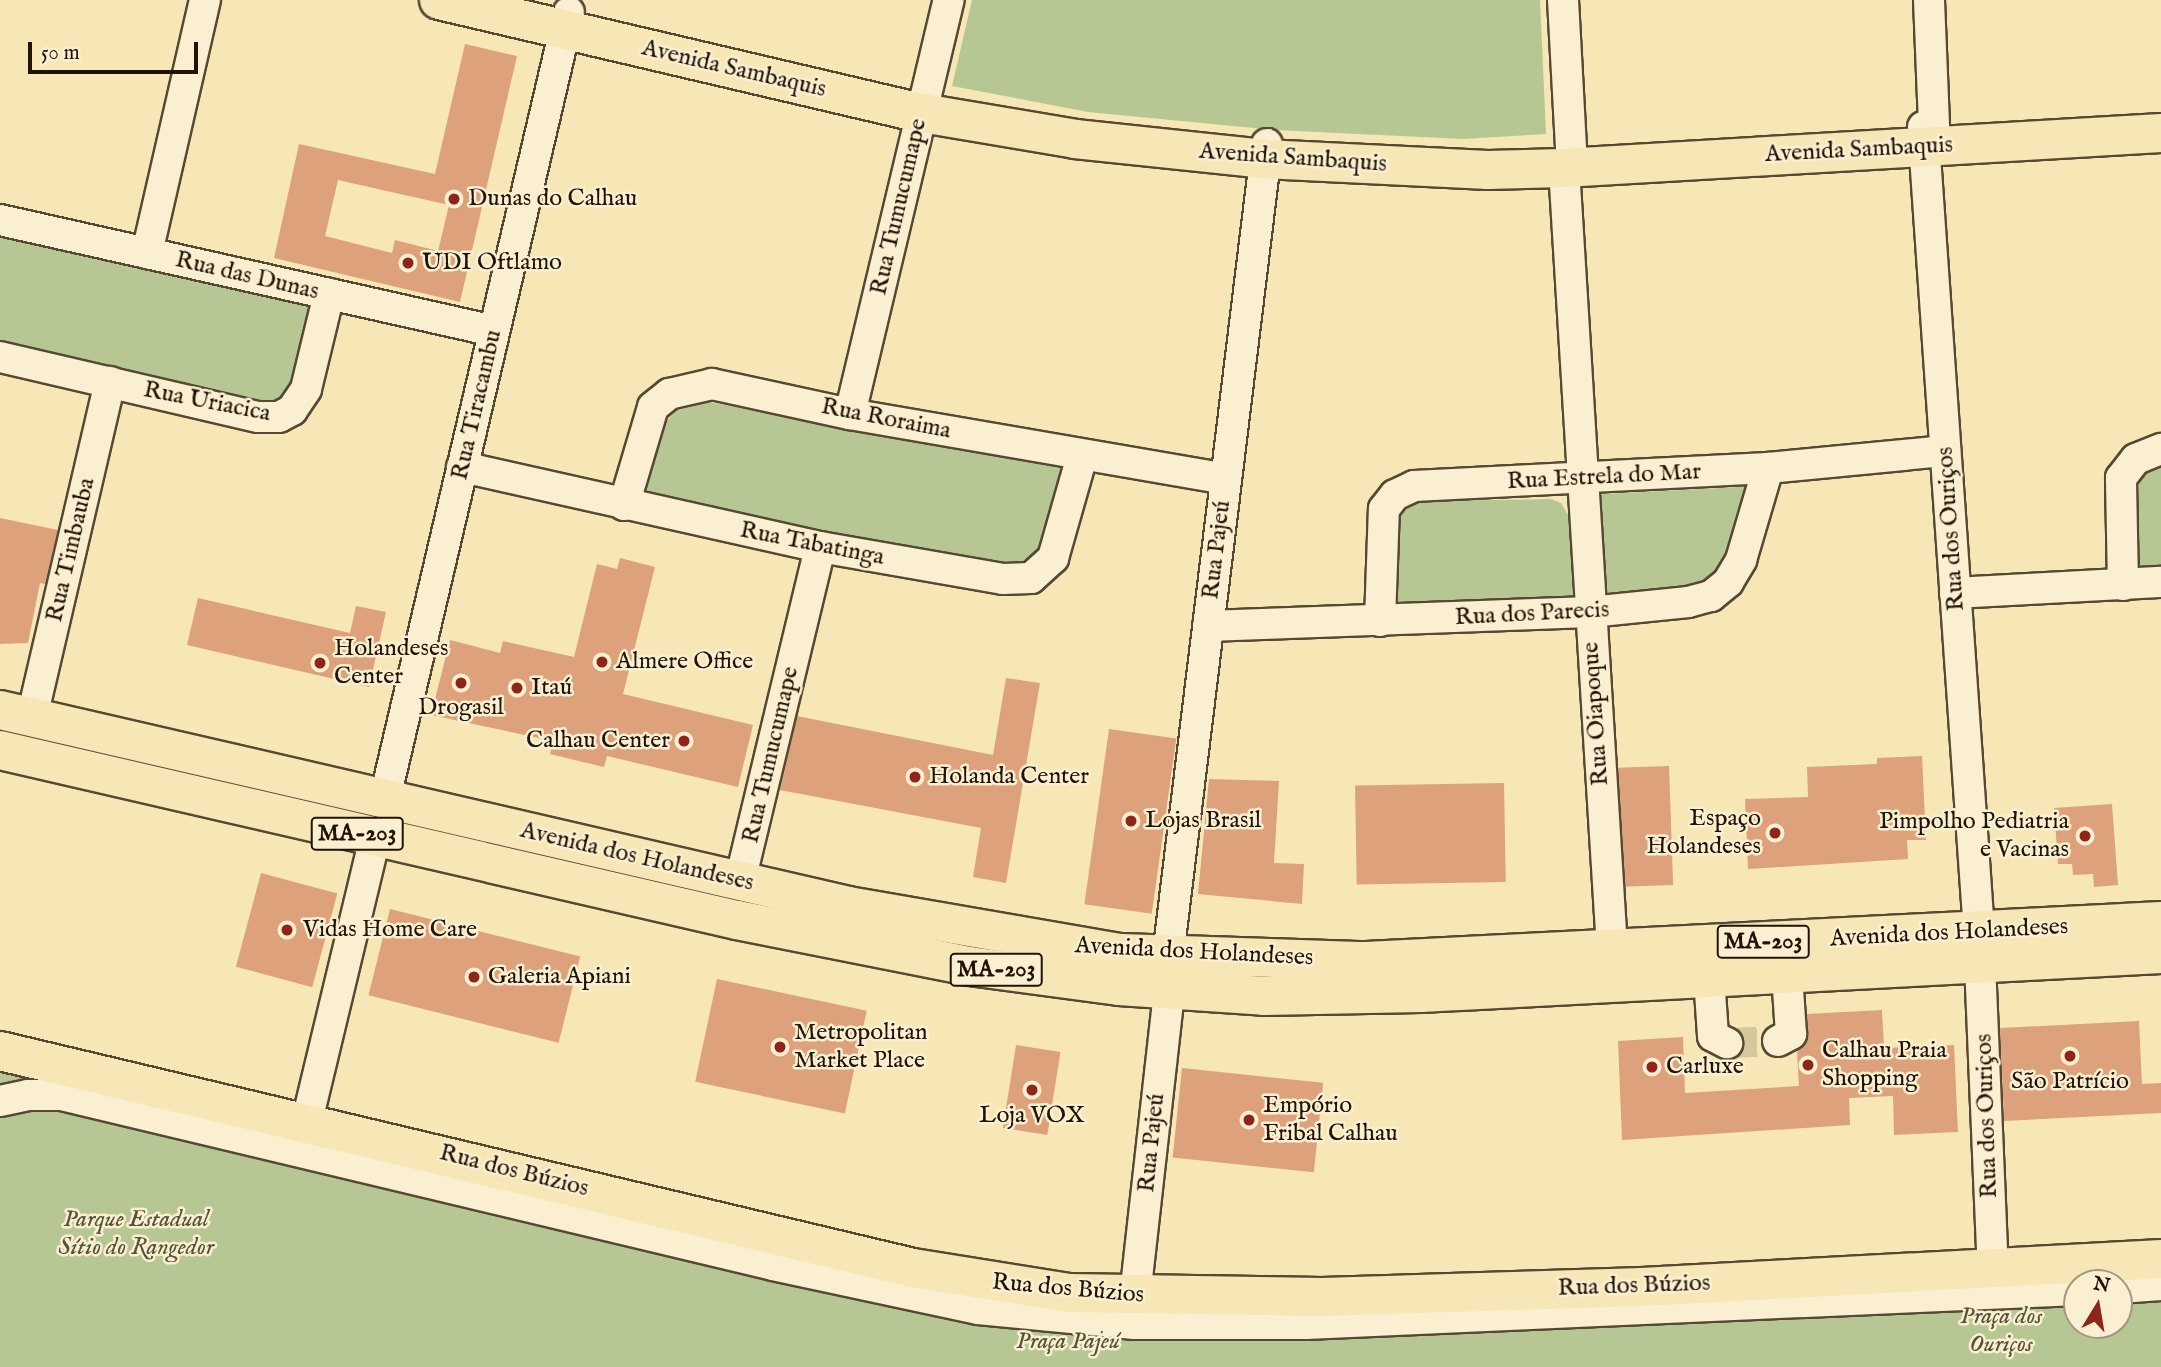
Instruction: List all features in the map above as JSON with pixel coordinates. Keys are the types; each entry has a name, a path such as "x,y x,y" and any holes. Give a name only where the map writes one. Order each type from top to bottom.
{"main road":[{"name":"Avenida Sambaquis","path":"439,0 572,14"},
{"name":"Avenida Sambaquis","path":"516,0 924,105 1075,139 1266,151 1488,170 2161,114"},
{"name":"Avenida Sambaquis","path":"1927,133 2161,133"},
{"name":"Avenida dos Holandeses","path":"16,713 740,881 988,933 1264,996 1421,993 1787,974 2161,921"},
{"path":"118,778 121,755 132,747 236,772 267,770"},
{"name":"Avenida dos Holandeses","path":"0,750 375,838 880,950 969,967 1169,973 1612,949 1980,947 2161,954"},
{"path":"297,820 323,815 459,843 474,836 478,820"},
{"name":"Rua dos Búzios","path":"0,1051 307,1121 948,1275 1025,1289 1135,1296 1321,1297 1642,1287 2161,1259"}],"street":[{"path":"146,253 205,0"},
{"name":"Rua Tumucumape","path":"850,414 949,0"},
{"path":"1563,0 1569,162"},
{"name":"Rua dos Ouriços","path":"1929,0 1927,133 1945,451 1980,947 1993,1269"},
{"name":"Rua Tiracambu","path":"385,798 494,331 572,14"},
{"name":"Rua Pajeú","path":"1135,1296 1208,626 1266,151"},
{"name":"Rua Oiapoque","path":"1569,162 1580,479 1612,949"},
{"name":"Rua das Dunas","path":"0,220 494,331"},
{"name":"Rua Uriacica","path":"0,357 258,417 279,417 292,410 306,389 329,294"},
{"name":"Rua Timbauba","path":"16,713 110,382"},
{"name":"Rua Roraima","path":"624,505 653,407 669,394 712,384 850,414 1225,479"},
{"path":"2123,585 2122,478 2136,459 2161,449"},
{"name":"Rua Estrela do Mar","path":"1380,621 1380,533 1384,509 1395,495 1414,486 1768,468 1945,451"},
{"name":"Rua Tabatinga","path":"462,467 820,547 1003,579 1031,578 1053,558 1060,544 1082,456"},
{"name":"Rua dos Parecis","path":"1208,626 1590,612 1688,603 1711,596 1728,582 1741,560 1768,468"},
{"name":"Rua Tumucumape","path":"740,881 820,547"},
{"path":"1955,593 2161,582"},
{"path":"307,1121 375,838"},
{"path":"1778,1041 1791,1034 1787,974"},
{"path":"1709,977 1713,1037 1727,1043"},
{"path":"0,1101 28,1095 61,1095 773,1265 978,1309 1133,1324 1306,1324 2063,1291"},
{"path":"2133,1287 2161,1285"}],"green space":[{"path":"972,0 1540,0 1546,134 1463,139 1275,130 1088,112 952,86"},
{"path":"0,234 302,300 316,309 287,401 267,406 0,340"},
{"path":"709,402 1066,469 1040,557 1028,568 1005,568 651,502 646,485 664,425 675,411"},
{"path":"2161,463 2161,571 2137,573 2132,498 2137,479"},
{"path":"1758,486 1725,573 1705,589 1612,602 1601,591 1595,498 1604,494"},
{"path":"1551,499 1561,503 1573,523 1577,589 1571,599 1399,606 1393,594 1394,523 1408,508 1425,501"},
{"name":"Parque Estadual Sítio do Rangedor","path":"0,1065 986,1303 2063,1276 2063,1339 2133,1339 2133,1274 2161,1273 2161,1367 0,1367"}],"building":[{"path":"465,44 517,56 460,302 274,258 299,144 435,174","holes":["338,180 449,205 438,251 395,240 392,253 325,236"]},
{"path":"0,518 58,530 45,584 40,583 28,643 0,644"},
{"path":"620,558 655,567 623,694 753,725 738,787 607,756 604,767 550,754 553,741 431,715 450,640 500,653 503,641 574,657 597,564 617,569"},
{"name":"Holandeses Center","path":"198,598 350,633 356,606 386,612 369,687 187,645"},
{"path":"1006,678 1040,683 1006,883 973,877 981,828 780,790 797,716 993,755"},
{"name":"Lojas Brasil","path":"1109,729 1176,738 1152,914 1084,904"},
{"path":"1922,756 1926,840 1907,840 1908,859 1748,869 1745,799 1808,797 1807,767 1877,764 1877,758"},
{"path":"1669,766 1673,885 1622,887 1618,768"},
{"path":"1209,779 1279,781 1274,863 1304,864 1302,904 1198,894"},
{"path":"1504,783 1506,882 1357,885 1355,786"},
{"name":"Pimpolho Pediatria e Vacinas","path":"2112,804 2118,885 2094,887 2093,874 2073,875 2072,864 2058,864 2054,808"},
{"name":"Vidas Home Care","path":"261,873 337,893 312,987 236,967"},
{"name":"Galeria Apiani","path":"390,909 580,956 559,1043 368,995"},
{"name":"Metropolitan Market Place","path":"717,979 867,1011 845,1114 695,1082"},
{"path":"1882,1010 1884,1048 1954,1045 1958,1132 1894,1135 1893,1096 1849,1098 1850,1125 1622,1140 1618,1041 1683,1037 1685,1093 1799,1086 1797,1051 1807,1042 1807,1014"},
{"name":"São Patrício","path":"2139,1021 2142,1084 2161,1083 2161,1113 2004,1121 2000,1028"},
{"name":"Loja VOX","path":"1016,1045 1060,1052 1047,1135 1003,1128"},
{"name":"Empório Fribal Calhau","path":"1182,1068 1323,1083 1314,1172 1173,1158"}],"tunnel":[{"path":"1727,1043 1778,1041"}],"place":[{"name":"Dunas do Calhau","path":"454,199"},
{"name":"UDI Oftlamo","path":"408,263"},
{"name":"Almere Office","path":"602,662"},
{"name":"Holandeses Center","path":"320,663"},
{"name":"Drogasil","path":"461,683"},
{"name":"Itaú","path":"517,688"},
{"name":"Calhau Center","path":"684,741"},
{"name":"Holanda Center","path":"915,777"},
{"name":"Lojas Brasil","path":"1131,821"},
{"name":"Espaço Holandeses","path":"1775,833"},
{"name":"Pimpolho Pediatria e Vacinas","path":"2085,836"},
{"name":"Vidas Home Care","path":"287,930"},
{"name":"Galeria Apiani","path":"474,977"},
{"name":"Metropolitan Market Place","path":"780,1047"},
{"name":"São Patrício","path":"2070,1056"},
{"name":"Calhau Praia Shopping","path":"1808,1065"},
{"name":"Carluxe","path":"1652,1067"},
{"name":"Loja VOX","path":"1032,1090"},
{"name":"Empório Fribal Calhau","path":"1249,1120"}],"park label":[{"name":"Praça dos Ouriços","path":"2001,1331"},
{"name":"Praça Pajeú","path":"1068,1342"}]}
